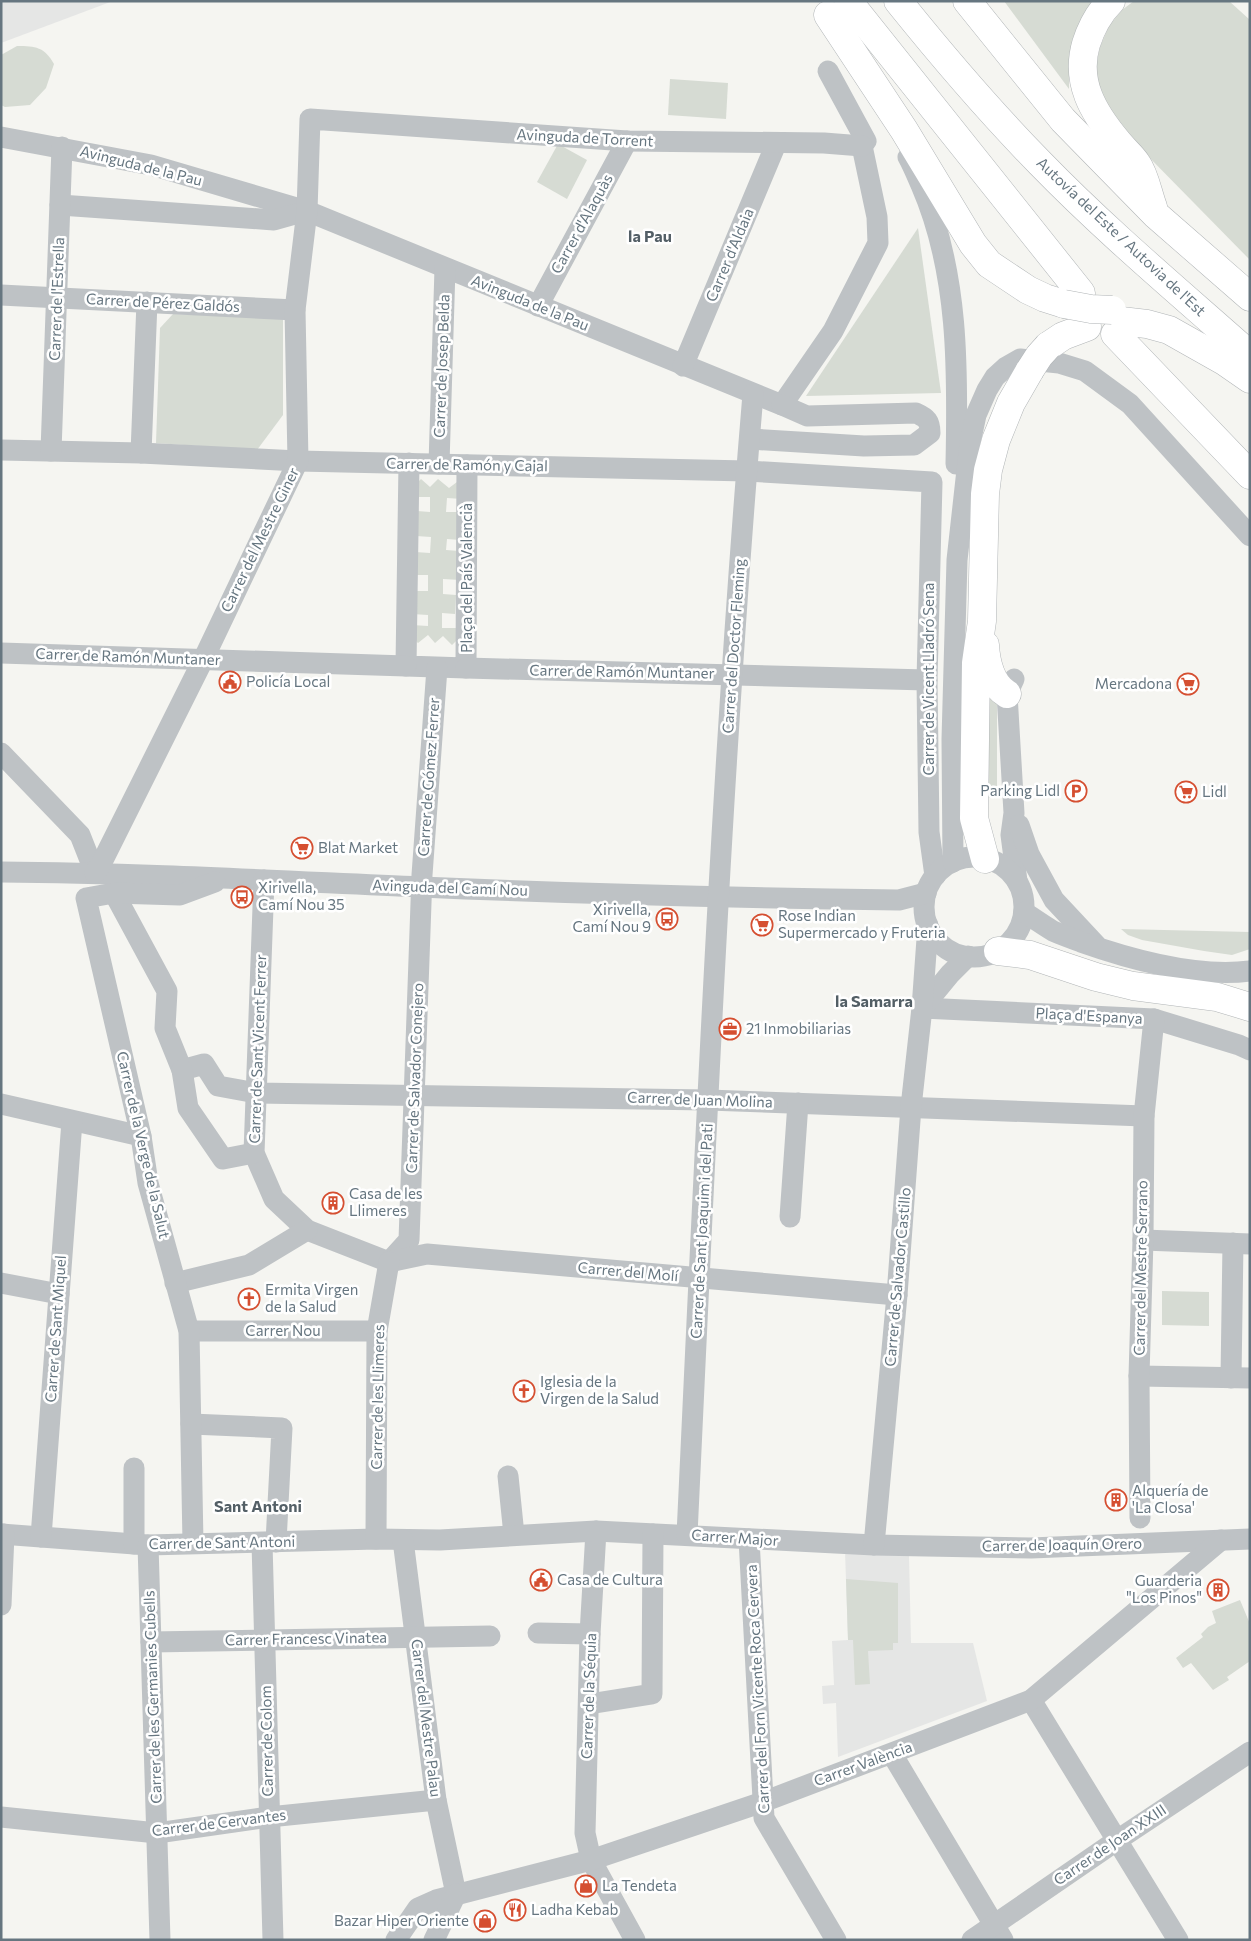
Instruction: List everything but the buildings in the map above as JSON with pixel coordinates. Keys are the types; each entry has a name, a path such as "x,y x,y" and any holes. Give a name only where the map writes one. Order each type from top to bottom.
{"highway":[{"name":"Autovía del Este / Autovia de l'Est","path":"898,1 940,53 1040,164 1112,232 1237,358"},
{"path":"967,1 1063,120 1156,215 1250,297"},
{"path":"1111,1 1095,22 1089,35 1083,58 1083,79 1092,106 1116,140 1138,165 1156,215"},
{"path":"832,6 973,244 989,264 1010,280 1045,298 1072,298"},
{"path":"832,6 1072,298 1116,322 1250,474"},
{"path":"985,859 974,818 976,663 982,621 985,494 988,470 996,440 1012,403 1030,370 1048,346 1062,336 1087,327 1116,322 1146,312 1166,317 1237,358 1250,379"},
{"path":"982,621 986,663 1000,690 1010,686"},
{"path":"998,951 1030,955 1096,977 1134,986 1217,996 1250,1007"}],"street":[{"path":"832,6 839,42 911,162 929,203 942,247 950,289 956,370 953,544 958,560"},
{"path":"782,405 833,331 878,243 877,217 862,146 866,141 828,71"},
{"name":"Avinguda de Torrent","path":"310,118 627,142 824,143 862,146"},
{"name":"Carrer del Mestre Giner","path":"95,873 202,660 298,461 295,310 307,211 310,118"},
{"name":"Avinguda de la Pau","path":"1,137 151,165 307,211 807,416 916,413 926,417 930,423 930,432 914,445 864,446 750,439"},
{"name":"Carrer d'Alaquàs","path":"538,306 627,142"},
{"name":"Carrer d'Aldaia","path":"683,366 776,144"},
{"name":"Carrer de l'Estrella","path":"51,451 62,147"},
{"path":"60,206 274,220 307,211"},
{"name":"Carrer de Josep Belda","path":"439,464 445,268"},
{"name":"Carrer de Pérez Galdós","path":"1,295 295,310"},
{"path":"141,453 147,302"},
{"path":"953,862 952,739 958,560 970,443 976,415 995,377 1006,367 1020,359 1059,363 1085,371 1130,404 1250,536"},
{"name":"Carrer del Doctor Fleming","path":"718,897 731,674 753,394"},
{"name":"Carrer de Ramón y Cajal","path":"1,450 141,453 298,461 747,471 932,482"},
{"path":"406,666 409,463"},
{"name":"Plaça del País Valencià","path":"406,666 466,668 467,465"},
{"name":"Carrer de Vicent Lladró Sena","path":"931,884 927,680 932,482"},
{"name":"Carrer de Ramón Muntaner","path":"1,653 406,666"},
{"name":"Carrer de Gómez Ferrer","path":"422,887 437,668"},
{"name":"Carrer de Ramón Muntaner","path":"466,668 927,680"},
{"path":"1010,686 1014,814 1011,835 1017,881 1023,896 1024,912 1020,928 1011,941 998,951 983,956 968,956 955,953 943,946 934,937 926,921 924,905 931,884 953,862 968,858 985,859 997,863 1017,881"},
{"path":"1,753 80,835 95,873"},
{"path":"1014,814 1029,854 1054,900 1100,949"},
{"name":"Avinguda del Camí Nou","path":"1,872 95,873 718,897 899,900 931,884"},
{"path":"114,893 180,895 224,878"},
{"name":"Carrer de Sant Vicent Ferrer","path":"264,880 254,1153 274,1199 307,1230"},
{"name":"Carrer de Salvador Conejero","path":"389,1262 409,1240 422,887"},
{"path":"114,893 167,991 165,1028 182,1070 188,1108 224,1159 254,1153"},
{"name":"Carrer de la Verge de la Salut","path":"114,893 86,898 141,1136 148,1183 189,1331 193,1543"},
{"name":"Carrer de Sant Joaquim i del Pati","path":"687,1535 718,897"},
{"path":"899,900 926,921"},
{"path":"1024,912 1053,931 1100,949 1200,972 1229,974 1250,971"},
{"name":"Carrer de Salvador Castillo","path":"874,1545 898,1294 911,1107 922,1008 926,921"},
{"path":"922,1008 950,974 968,956"},
{"name":"Plaça d'Espanya","path":"922,1008 1154,1019 1250,1050"},
{"name":"Carrer del Mestre Serrano","path":"1140,1518 1139,1376 1144,1116 1154,1019"},
{"name":"Carrer de Juan Molina","path":"182,1070 204,1064 218,1086 256,1093 708,1100 1144,1116"},
{"path":"790,1217 798,1103"},
{"path":"1,1104 141,1136"},
{"name":"Carrer de Sant Miquel","path":"41,1538 72,1121"},
{"path":"175,1283 248,1265 307,1230 389,1262"},
{"path":"1139,1376 1240,1378 1242,1244 1143,1240"},
{"name":"Carrer del Molí","path":"389,1262 427,1254 898,1294"},
{"name":"Carrer de les Llimeres","path":"376,1539 377,1331 389,1262"},
{"path":"1,1284 58,1294"},
{"name":"Carrer Nou","path":"189,1331 377,1331"},
{"name":"Carrer de Colom","path":"191,1424 282,1428 269,1543 264,1640 273,1940"},
{"name":"Carrer de les Germanies Cubells","path":"134,1468 151,1642 160,1940"},
{"path":"508,1476 514,1535"},
{"name":"Carrer Major","path":"514,1535 596,1531 874,1545"},
{"name":"Carrer de la Séquia","path":"596,1531 590,1634 585,1833 591,1860 635,1940"},
{"path":"1,1605 2,1534"},
{"name":"Carrer de Sant Antoni","path":"2,1534 141,1544 269,1543 376,1539 440,1540 514,1535"},
{"path":"588,1704 652,1694 653,1534"},
{"name":"Carrer del Forn Vicente Roca Cervera","path":"749,1539 764,1818 836,1940"},
{"name":"Carrer de Joaquín Orero","path":"874,1545 1031,1548 1250,1539"},
{"name":"Carrer del Mestre Palau","path":"403,1540 436,1800 456,1894"},
{"name":"Carrer València","path":"396,1940 418,1908 456,1894 591,1860 763,1802 1031,1700 1221,1540"},
{"path":"538,1633 590,1634"},
{"name":"Carrer Francesc Vinatea","path":"151,1642 490,1636"},
{"path":"1031,1700 1178,1940"},
{"path":"892,1754 998,1932"},
{"name":"Carrer de Joan XXIII","path":"972,1940 998,1932 1116,1841 1247,1761"},
{"name":"Carrer de Cervantes","path":"1,1817 157,1833 269,1817 436,1800"},
{"path":"434,1940 456,1894"}],"shaded area":[{"path":"1,1 113,1 1,43"},
{"path":"1004,1 1094,1 1071,52 1069,89"},
{"path":"1134,1 1229,1 1250,20 1250,260 1141,149 1113,116 1096,86 1095,70 1100,47 1109,26 1122,10"},
{"path":"17,46 29,46 39,49 47,54 54,64 46,88 30,105 5,107 1,105 1,55"},
{"path":"670,79 728,83 726,119 668,115"},
{"path":"558,144 587,160 567,199 537,182"},
{"path":"918,228 941,393 806,396"},
{"path":"173,314 283,318 283,415 257,450 156,443 160,328"},
{"path":"421,479 430,487 438,479 449,488 457,482 462,499 447,498 446,512 461,512 460,540 447,539 446,550 460,551 460,580 443,579 443,594 456,595 455,614 442,613 442,628 457,628 457,640 452,645 443,636 435,643 428,635 418,643 411,636 412,625 428,626 428,615 412,614 413,591 428,591 428,575 415,575 415,552 430,553 431,537 416,536 417,511 430,512 430,497 415,497 416,484"},
{"path":"983,678 997,702 997,798 981,797"},
{"path":"1121,929 1250,932 1250,949 1232,955 1204,951 1142,940 1128,935"},
{"path":"1162,1291 1209,1292 1209,1326 1162,1325"},
{"path":"845,1551 909,1556 911,1643 973,1643 987,1701 838,1757 836,1703 823,1704 822,1686 834,1685 832,1641 848,1640"},
{"path":"846,1579 898,1583 898,1643 893,1643 893,1650 868,1651 870,1684 855,1685 853,1640 848,1640"},
{"path":"1240,1600 1250,1624 1250,1661 1227,1677 1229,1680 1213,1690 1191,1663 1183,1668 1176,1658 1203,1637 1201,1634 1208,1627 1216,1623 1212,1611"}],"place":[{"name":"Policía Local","path":"230,682"},
{"name":"Mercadona","path":"1188,684"},
{"name":"Parking Lidl","path":"1076,791"},
{"name":"Lidl","path":"1186,792"},
{"name":"Blat Market","path":"302,848"},
{"name":"Xirivella, Camí Nou 35","path":"242,897"},
{"name":"Xirivella, Camí Nou 9","path":"667,919"},
{"name":"Rose Indian Supermercado y Fruteria","path":"762,925"},
{"name":"21 Inmobiliarias","path":"730,1029"},
{"name":"Casa de les Llimeres","path":"333,1203"},
{"name":"Ermita Virgen de la Salud","path":"249,1299"},
{"name":"Iglesia de la Virgen de la Salud","path":"524,1391"},
{"name":"Alquería de 'La Closa'","path":"1116,1500"},
{"name":"Casa de Cultura","path":"541,1580"},
{"name":"Guarderia \"Los Pinos\"","path":"1218,1590"},
{"name":"La Tendeta","path":"586,1886"},
{"name":"Ladha Kebab","path":"515,1910"},
{"name":"Bazar Hiper Oriente","path":"485,1921"}],"district":[{"name":"la Pau","path":"650,236"},
{"name":"la Samarra","path":"874,1001"},
{"name":"Sant Antoni","path":"258,1506"}]}
